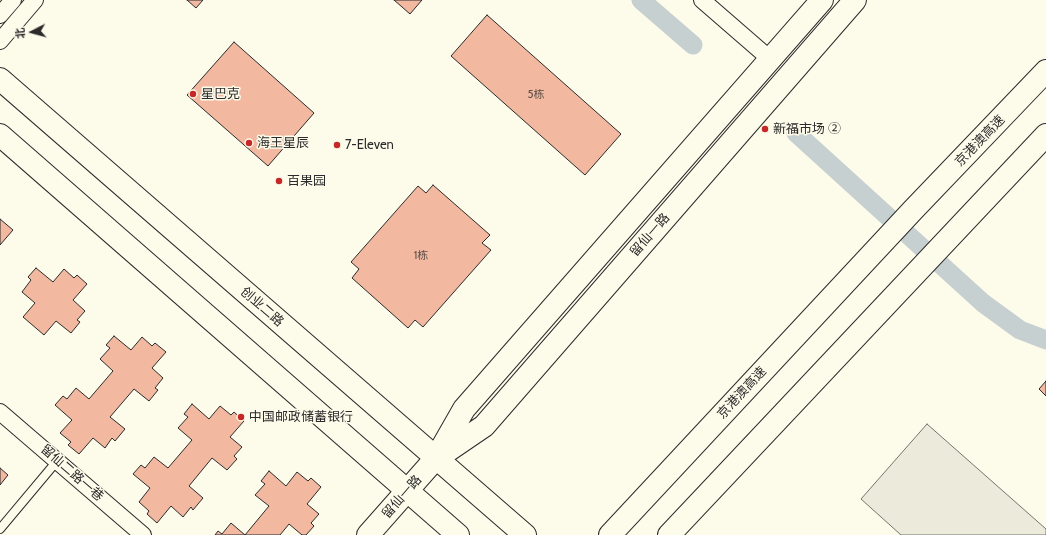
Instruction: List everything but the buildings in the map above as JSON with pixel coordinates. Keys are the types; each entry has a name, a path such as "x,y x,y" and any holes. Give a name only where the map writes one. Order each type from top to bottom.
{"main road":[{"name":"留仙一路","path":"368,535 436,458 464,409 822,0"},
{"name":"留仙一路","path":"436,458 484,426 855,0"},
{"name":"京港澳高速","path":"610,535 913,210 1046,71"},
{"name":"创业二路","path":"0,79 525,535"},
{"path":"669,535 948,240 1046,134"},
{"path":"0,135 458,535"}],"street":[{"path":"0,15 13,0"},
{"path":"0,40 35,0"},
{"path":"702,0 770,59"},
{"name":"留仙二路一巷","path":"0,412 143,535"}],"lane":[{"path":"0,528 57,461"}],"shaded area":[{"path":"927,424 1046,529 1046,535 901,535 861,499"}],"waterway":[{"path":"641,0 693,45"},
{"path":"796,133 983,303 1020,330 1046,340"}],"place":[{"name":"星巴克","path":"193,94"},
{"name":"新福市场 ②","path":"765,129"},
{"name":"海王星辰","path":"249,143"},
{"name":"7-Eleven","path":"337,145"},
{"name":"百果园","path":"279,181"},
{"name":"中国邮政储蓄银行","path":"241,417"}]}
